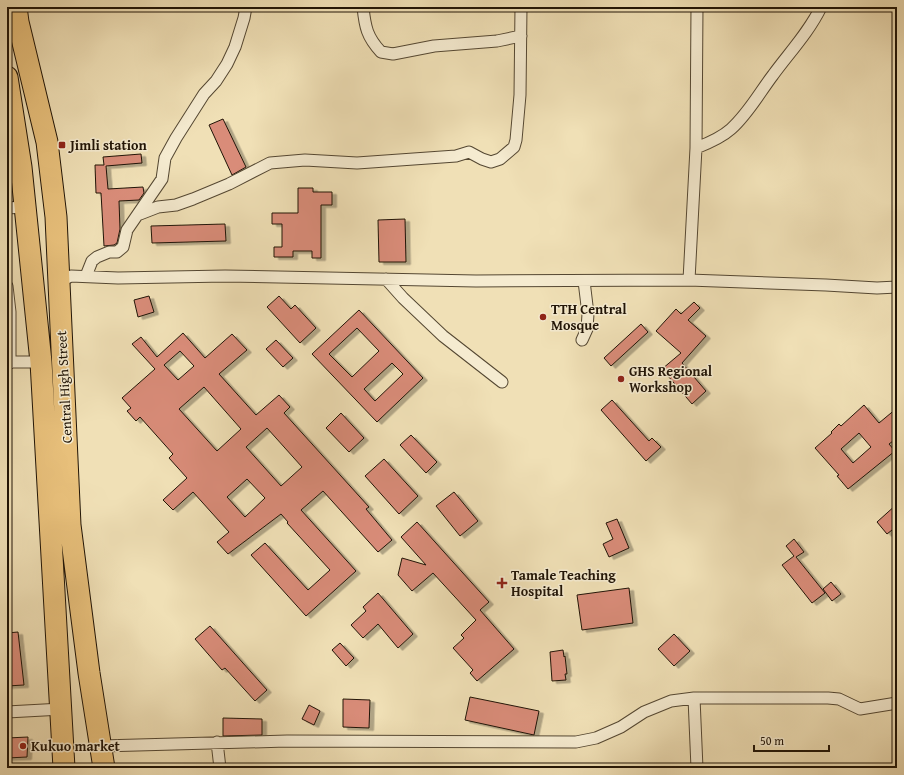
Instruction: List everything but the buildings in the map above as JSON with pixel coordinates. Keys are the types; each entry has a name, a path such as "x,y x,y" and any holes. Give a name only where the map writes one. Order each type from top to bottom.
{"highway":[{"name":"Central High Street","path":"16,7 18,22 47,142 56,217 70,525 89,673 104,768"},
{"name":"Central High Street","path":"7,77 16,134 16,207 41,362 56,631 62,709 64,768"},
{"path":"16,134 47,142"}],"street":[{"path":"86,276 92,261 97,256 109,252 117,252 124,247 127,230 140,214 162,179 165,158 176,138 204,94 216,81 227,64 235,47 246,7"},
{"path":"363,7 365,23 369,36 381,52 393,54 434,46 497,41 520,36"},
{"path":"140,214 158,207 176,205 193,199 228,184 270,163 306,160 358,163 456,156 469,152 491,162 500,159 509,153 514,147 516,140 520,95 521,7"},
{"path":"689,280 696,148 697,7"},
{"path":"696,148 720,137 732,128 742,117 813,22 821,7"},
{"path":"58,282 72,276 118,278 225,276 476,281 689,280 877,288 897,287"},
{"path":"386,279 417,312 443,336 502,382"},
{"path":"582,340 587,329 588,314 584,281"},
{"path":"7,286 10,312 8,363 41,362"},
{"path":"101,746 217,742 576,742 602,735 621,727 644,712 671,701 694,698 839,699 860,709 897,703"},
{"path":"694,698 697,768"},
{"path":"7,712 62,709"},
{"path":"217,742 220,768"}],"place":[{"name":"Jimli station","path":"62,145"},
{"name":"TTH Central Mosque","path":"543,317"},
{"name":"GHS Regional Workshop","path":"621,379"},
{"name":"Tamale Teaching Hospital","path":"502,583"},
{"name":"Kukuo market","path":"23,746"}]}
